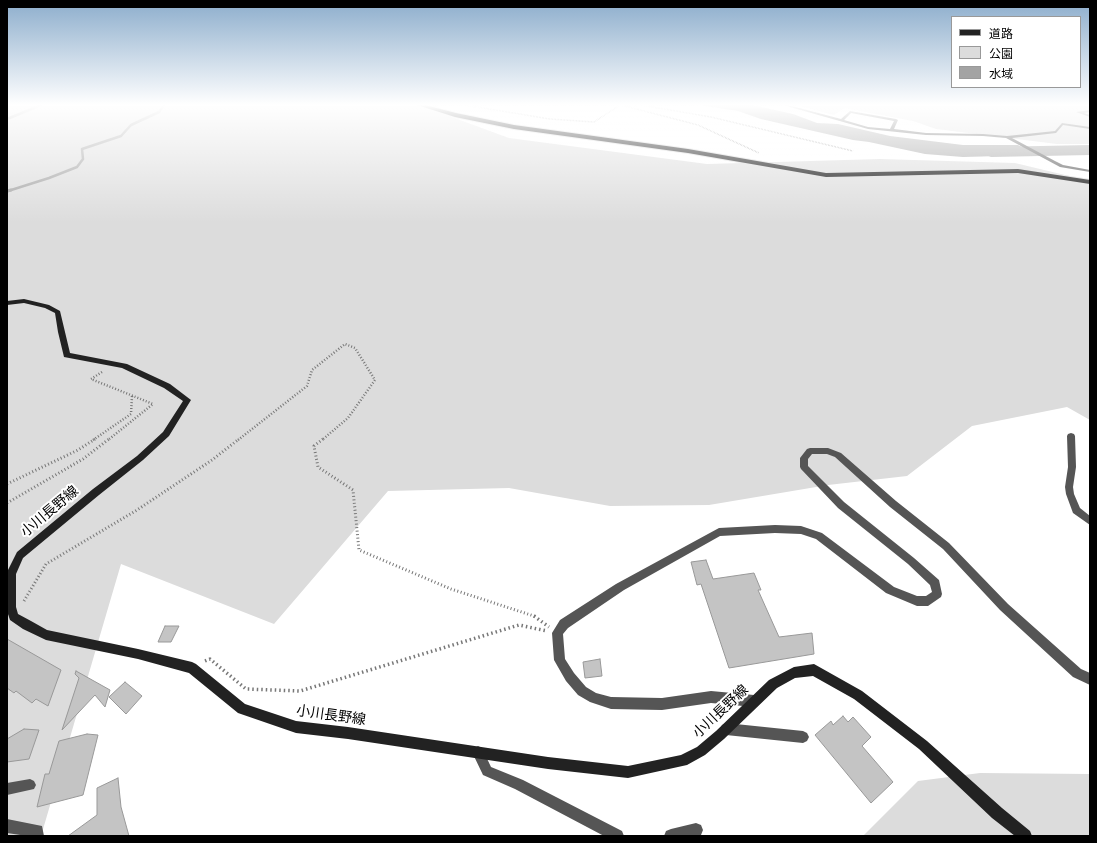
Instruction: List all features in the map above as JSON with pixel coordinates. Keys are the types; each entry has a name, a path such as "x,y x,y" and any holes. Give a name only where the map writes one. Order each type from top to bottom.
{"highway":[{"path":"640,144 688,151 826,175 1018,171 1090,182"}],"main road":[{"name":"小川長野線","path":"7,303 24,301 47,306 58,312 67,355 124,366 167,386 187,400 166,434 140,458 96,492 20,555 10,574 9,582 11,607 14,617 26,625 46,635 131,652 192,668 242,709 296,727 628,772 683,761 701,751 773,684 794,674 814,670 858,695 923,745 997,813 1025,836"}],"street":[{"path":"1019,144 1062,166 1090,171"},
{"path":"1071,436 1072,467 1069,487 1070,494 1076,510 1090,522"},
{"path":"754,701 711,697 662,704 611,703 594,698 582,691 570,677 560,660 557,634 564,624 627,583 719,532 776,529 801,530 819,536 890,590 917,601 928,601 937,594 935,583 911,561 841,505 804,467 804,458 810,452 828,450 838,455 892,504 946,546 1004,607 1077,673 1090,679"},
{"path":"726,729 803,737"},
{"path":"478,752 487,771 519,784 617,836"},
{"path":"7,789 30,785"},
{"path":"7,826 37,831 37,836"},
{"path":"671,836 696,830"}],"path":[{"path":"742,144 763,154"},
{"path":"824,144 854,152"},
{"path":"14,617 46,564 137,510 212,460 287,400 308,386 312,370 345,344 355,348 375,380 348,418 314,446 318,467 353,490 359,550 451,588 537,617 557,634"},
{"path":"7,503 83,459 153,404 91,379 114,364"},
{"path":"7,484 78,450 130,414 132,396"},
{"path":"192,668 210,659 246,689 300,691 519,625 557,634"}],"green space":[{"path":"7,144 557,144 707,164 880,159 1015,163 1090,181 1090,420 1067,407 972,426 907,476 828,485 709,505 610,506 509,488 388,491 274,624 121,564 41,836 7,836"},
{"path":"980,773 1090,774 1090,836 863,836 918,781"}],"water":[{"path":"880,144 1018,145 1036,155 963,157 925,154"}],"building":[{"path":"706,560 713,579 754,573 761,590 758,590 779,637 812,633 814,654 729,668 701,584 697,585 691,562"},
{"path":"165,626 179,626 171,642 158,642"},
{"path":"7,639 61,670 48,706 36,699 32,703 16,691 14,693 7,688"},
{"path":"600,659 602,676 585,678 583,662"},
{"path":"76,671 110,690 105,707 95,695 62,730 79,678 75,674"},
{"path":"125,682 142,696 126,714 109,697"},
{"path":"843,716 848,722 853,717 871,737 862,746 893,782 871,803 815,735 831,721 833,725"},
{"path":"24,729 39,730 29,759 7,762 7,739"},
{"path":"87,734 98,735 83,795 37,807 45,774 49,774 59,741"},
{"path":"118,778 121,807 129,836 68,836 97,815 97,788"}],"waterway":[{"path":"8,191 77,167 83,159 82,149 96,144"},
{"path":"991,152 1090,150"},
{"path":"7,191 11,190"}]}
